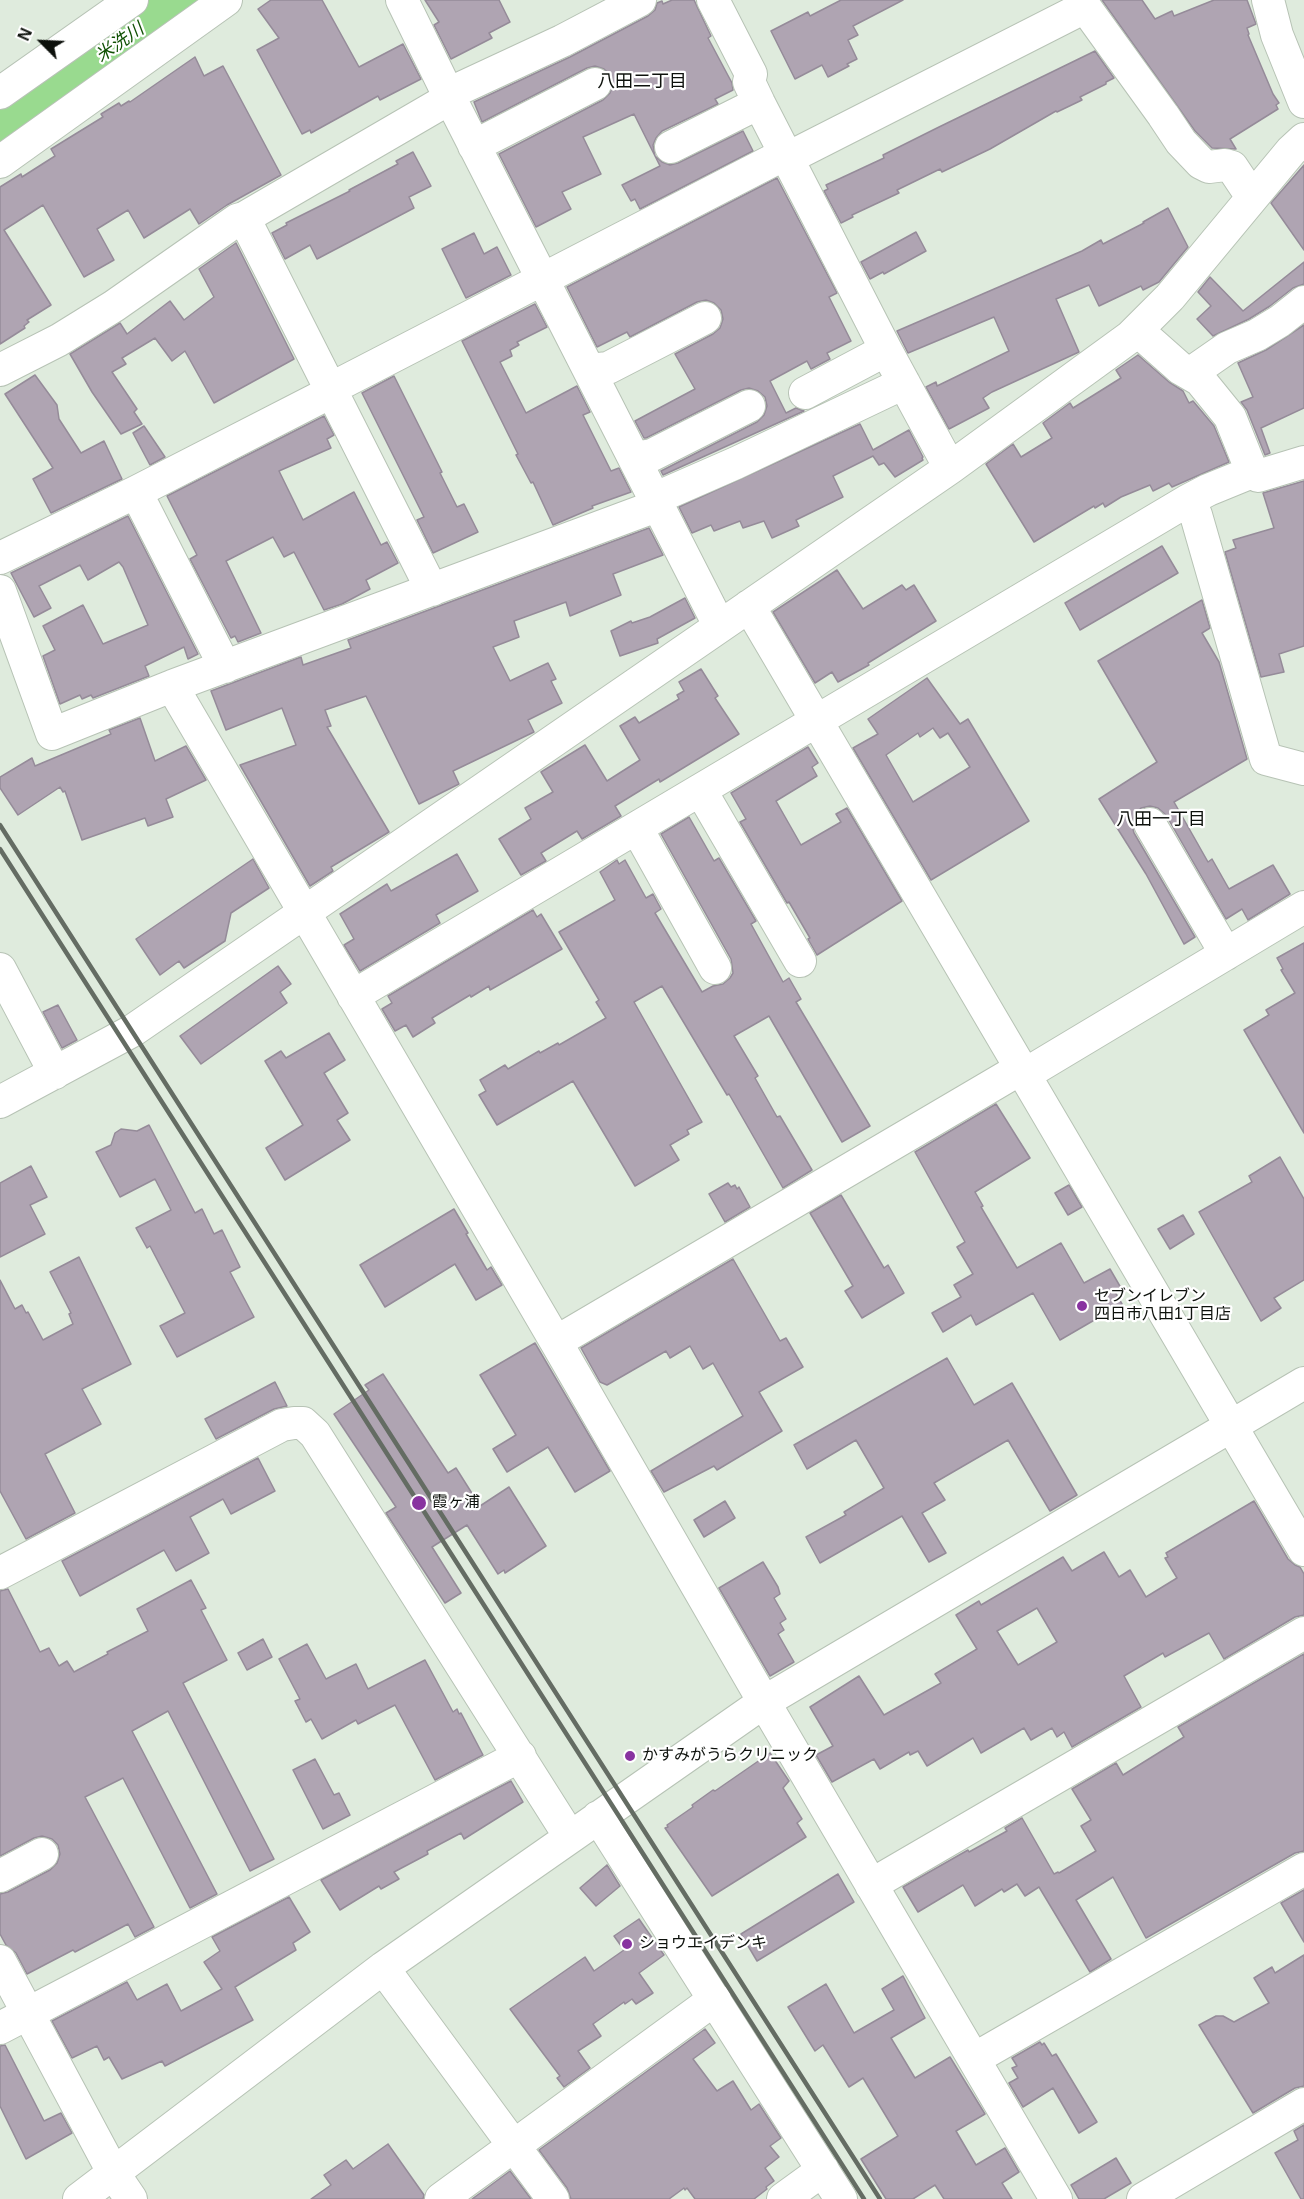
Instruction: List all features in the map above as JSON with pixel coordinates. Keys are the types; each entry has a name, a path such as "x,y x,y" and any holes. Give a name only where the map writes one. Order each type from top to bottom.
{"street":[{"path":"0,93 132,0"},
{"path":"0,162 226,0"},
{"path":"402,0 474,146 719,625"},
{"path":"0,370 59,340 114,306 237,220 440,104 448,94 562,41 640,0"},
{"path":"713,0 751,74 748,82 886,350 950,468"},
{"path":"1268,0 1277,35 1304,102"},
{"path":"0,558 136,492 1083,3 1180,142 1201,163 1209,167 1225,165 1232,167 1252,197"},
{"path":"474,146 595,84"},
{"path":"671,147 759,103"},
{"path":"0,1102 132,1031 950,468 1137,330 1170,297 1291,151 1304,139"},
{"path":"244,218 432,590"},
{"path":"1191,373 1227,348 1272,325 1304,302"},
{"path":"590,370 608,368 705,318"},
{"path":"1137,330 1181,369 1200,380 1230,417 1252,472 1258,476 1304,462"},
{"path":"805,393 886,350"},
{"path":"0,591 52,734 172,686 432,590 657,501 904,383"},
{"path":"635,458 652,455 749,406"},
{"path":"353,996 1187,501 1252,472"},
{"path":"136,492 225,667"},
{"path":"1187,501 1197,515 1266,759 1304,769"},
{"path":"748,606 1304,1550"},
{"path":"172,686 1056,2199"},
{"path":"701,791 800,961"},
{"path":"1150,824 1226,954"},
{"path":"633,830 644,841 716,968"},
{"path":"556,1342 1304,907"},
{"path":"0,969 55,1073"},
{"path":"79,2199 122,2187 383,1968 764,1702 1304,1383"},
{"path":"0,1573 282,1425 303,1423 315,1434 570,1836"},
{"path":"871,1885 1304,1633"},
{"path":"0,2028 520,1756"},
{"path":"598,1817 841,2199"},
{"path":"0,1876 42,1854"},
{"path":"974,2060 1304,1869"},
{"path":"0,1961 122,2187"},
{"path":"383,1968 554,2199"},
{"path":"441,2199 715,1999"},
{"path":"1143,2199 1304,2104"},
{"path":"783,2199 823,2170"}],"building":[{"path":"271,0 322,0 359,67 403,44 421,79 380,100 378,96 311,133 310,130 302,134 257,50 279,38 258,9"},
{"path":"425,0 499,0 510,22 489,33 492,38 451,59 434,25 439,22"},
{"path":"672,0 694,0 711,36 708,38 732,83 733,90 715,99 718,104 662,131 653,145 655,156 634,114 583,137 601,174 562,192 571,209 536,227 499,154 603,100 610,93 613,84 611,76 604,69 595,66 587,68 482,122 474,102 570,57 648,16 655,10 657,3 662,1 663,4"},
{"path":"841,0 903,0 853,26 858,35 848,40 857,59 847,64 849,66 828,77 822,65 795,79 771,31 808,12 810,16"},
{"path":"1102,0 1142,0 1155,19 1172,11 1174,16 1214,0 1247,0 1256,24 1247,28 1248,35 1279,103 1276,105 1278,109 1230,139 1236,149 1212,148 1195,131"},
{"path":"1095,51 1114,78 1106,84 1080,97 1082,100 1056,111 990,149 942,172 940,169 897,190 899,193 852,215 853,217 841,223 824,191 828,189 826,185"},
{"path":"195,57 204,76 223,66 281,175 227,205 199,224 190,209 144,238 128,210 97,229 114,260 84,277 43,205 4,230 51,305 27,320 29,322 24,326 25,328 0,344 0,187 21,174 22,177 55,156 51,149 103,117 101,114 119,103 121,106 130,102"},
{"path":"743,131 753,151 640,209 635,199 631,201 622,185 660,166 655,156 670,165 678,163"},
{"path":"413,152 431,186 409,197 414,208 317,259 310,245 285,259 272,233 287,225 286,223 398,164 396,161"},
{"path":"1304,165 1304,250 1271,203"},
{"path":"777,178 837,293 829,297 851,341 827,353 830,359 811,369 807,361 770,381 786,413 796,408 804,411 663,475 661,471 757,422 764,415 767,406 765,397 749,388 646,438 635,421 695,389 675,354 720,328 723,319 721,310 714,303 706,300 697,302 630,337 627,332 597,347 567,287"},
{"path":"1168,208 1188,247 1159,282 1143,290 1141,286 1099,306 1089,285 1056,299 1079,352 992,392 983,398 989,408 949,429 926,387 936,382 937,386 1009,351 994,317 908,353 897,331 1082,251 1101,240 1103,244"},
{"path":"916,232 926,251 870,279 861,262"},
{"path":"474,233 484,254 497,247 511,275 466,298 442,249"},
{"path":"236,243 294,359 214,403 185,351 172,361 155,338 122,358 126,364 112,372 137,409 134,412 142,424 121,434 92,392 70,354 120,323 127,334 170,301 184,320 214,297 199,269"},
{"path":"1304,262 1304,284 1293,288 1249,319 1213,336 1197,319 1211,306 1198,292 1210,277 1243,311"},
{"path":"535,304 547,327 517,342 519,345 510,350 512,356 500,362 526,413 577,386 590,412 583,415 611,471 619,468 631,492 592,506 593,508 553,525 533,482 531,483 516,455 518,454 462,341"},
{"path":"1304,325 1304,408 1261,428 1270,453 1265,455 1247,410 1241,402 1253,397 1238,363 1266,350"},
{"path":"1138,355 1183,391 1189,403 1193,401 1214,426 1229,462 1172,487 1169,483 1153,491 1150,485 1121,497 1105,507 1103,503 1095,508 1094,506 1034,542 986,464 1013,444 1021,457 1052,438 1043,423 1070,403 1073,408 1121,378 1116,370"},
{"path":"35,375 57,405 59,419 81,453 104,441 122,479 51,513 33,479 53,468 5,394"},
{"path":"394,376 457,507 464,504 478,532 433,553 417,520 424,517 362,393"},
{"path":"324,416 334,435 327,439 331,448 279,471 303,520 354,492 381,545 387,542 398,563 366,580 370,589 342,604 324,610 294,552 284,557 273,537 226,561 261,633 238,642 235,636 231,638 190,559 197,555 167,496"},
{"path":"860,424 873,450 909,430 923,460 895,477 884,463 879,465 873,456 833,476 843,497 796,520 799,526 772,538 764,521 743,528 740,521 714,531 711,525 692,533 679,507"},
{"path":"144,426 165,457 150,465 133,433"},
{"path":"1304,481 1304,646 1279,654 1284,672 1261,677 1225,552 1236,548 1233,540 1274,528 1263,493"},
{"path":"128,516 198,654 188,659 184,647 145,666 149,676 93,698 91,695 82,699 80,695 60,704 43,656 55,650 43,626 83,605 103,644 148,625 119,562 88,580 80,565 39,586 51,608 34,617 11,573"},
{"path":"649,528 663,555 613,574 621,595 570,616 566,602 514,621 519,637 493,647 510,681 548,663 556,679 551,681 562,703 528,720 534,732 453,771 459,784 419,804 366,696 325,710 331,726 327,727 389,832 331,867 333,871 310,886 240,765 296,745 282,708 226,730 211,691 301,657 303,665 351,648 348,640"},
{"path":"1162,546 1178,573 1080,630 1065,603"},
{"path":"837,570 863,609 902,585 906,590 914,585 936,621 868,663 869,665 838,682 832,672 815,683 773,612"},
{"path":"685,598 695,618 657,639 658,643 620,656 611,631 631,621 632,623 650,617"},
{"path":"1202,600 1210,628 1202,633 1219,662 1247,759 1174,802 1208,862 1212,859 1229,889 1273,865 1290,894 1248,920 1242,909 1226,919 1166,815 1158,808 1150,806 1141,808 1134,816 1132,825 1134,833 1195,937 1184,944 1146,874 1099,799 1157,762 1098,661"},
{"path":"701,669 718,696 715,698 739,734 660,782 659,779 615,806 621,816 582,839 577,831 541,853 546,861 521,875 499,839 531,819 525,808 553,792 541,772 585,745 607,781 640,760 620,726 635,717 639,723 679,699 677,695 684,691 679,682"},
{"path":"927,678 960,724 968,719 1029,821 931,880 853,748 878,734 868,719","holes":["933,728 940,738 948,733 970,767 913,802 886,755 918,733 920,737"]},
{"path":"140,718 155,761 186,746 206,780 166,799 173,817 148,826 145,818 82,840 65,791 63,792 60,787 18,815 0,788 0,777 32,758 35,766 111,734 109,730"},
{"path":"808,747 818,763 812,767 817,776 776,801 801,845 841,822 836,814 847,808 902,901 817,955 808,939 810,938 740,822 746,819 731,793"},
{"path":"689,817 714,861 719,858 756,921 751,924 783,982 789,978 801,999 796,1002 870,1126 842,1142 769,1016 734,1036 758,1076 755,1078 777,1117 780,1116 812,1170 783,1188 729,1094 727,1095 662,986 634,1002 702,1122 687,1130 689,1134 670,1145 679,1160 635,1186 573,1081 497,1125 479,1095 486,1091 480,1080 505,1065 508,1069 539,1051 540,1053 558,1043 559,1045 606,1018 596,1002 599,1000 559,932 615,900 600,872 617,860 619,864 625,860 646,898 653,894 661,909 655,913 702,992 723,984 730,978 733,973 731,959 661,834"},
{"path":"457,854 478,891 436,915 440,923 360,971 344,945 354,939 340,914 387,884 391,891"},
{"path":"253,859 269,888 231,913 225,941 184,968 179,961 160,975 136,939"},
{"path":"533,910 537,917 541,914 562,949 490,990 489,986 471,997 470,995 432,1018 435,1023 413,1037 406,1025 395,1031 382,1009 392,1003 388,996"},
{"path":"1304,943 1304,1133 1244,1030 1269,1015 1266,1010 1295,993 1281,970 1283,969 1277,958"},
{"path":"278,966 291,984 280,992 287,1003 201,1064 180,1036"},
{"path":"58,1005 77,1040 62,1048 43,1012"},
{"path":"329,1033 345,1060 324,1073 348,1113 337,1120 350,1140 285,1180 266,1148 303,1125 265,1061 281,1051 286,1058"},
{"path":"996,1104 1030,1158 975,1192 983,1206 981,1207 1017,1268 1061,1243 1084,1283 1110,1269 1121,1288 1115,1292 1122,1304 1060,1340 1033,1293 976,1325 971,1315 943,1332 932,1313 961,1297 954,1285 973,1274 957,1247 965,1242 915,1152"},
{"path":"149,1125 195,1213 202,1209 214,1234 222,1230 240,1267 230,1272 254,1317 177,1357 160,1326 185,1313 150,1246 147,1248 136,1228 171,1210 155,1179 120,1197 96,1152 111,1145 115,1133 121,1129 137,1131"},
{"path":"1280,1157 1304,1199 1304,1280 1274,1298 1281,1308 1261,1321 1199,1212 1252,1182 1249,1176"},
{"path":"31,1166 47,1197 30,1205 45,1234 0,1257 0,1183"},
{"path":"728,1183 731,1187 735,1185 737,1189 739,1187 750,1207 725,1222 709,1194"},
{"path":"1069,1185 1082,1207 1068,1215 1055,1193"},
{"path":"841,1195 884,1268 888,1265 904,1293 862,1318 845,1291 853,1286 810,1213"},
{"path":"454,1209 487,1270 491,1267 502,1285 476,1300 455,1264 385,1307 360,1265"},
{"path":"1183,1215 1194,1234 1170,1249 1158,1229"},
{"path":"79,1257 131,1364 82,1389 101,1424 45,1454 75,1513 26,1539 0,1491 0,1280 15,1309 22,1305 43,1340 73,1324 69,1314 71,1313 50,1272"},
{"path":"733,1259 780,1341 786,1338 803,1367 759,1392 782,1431 717,1470 714,1466 664,1492 651,1471 743,1416 713,1363 703,1369 690,1346 670,1358 666,1351 607,1385 600,1382 581,1348"},
{"path":"535,1343 610,1471 575,1492 548,1447 507,1472 493,1449 516,1435 480,1375"},
{"path":"947,1358 974,1405 1012,1383 1077,1495 1050,1511 1008,1440 934,1483 945,1500 922,1513 946,1553 929,1562 902,1516 820,1563 806,1537 846,1515 844,1512 884,1488 856,1440 807,1469 794,1445"},
{"path":"383,1374 448,1473 456,1468 480,1506 509,1487 546,1546 505,1573 504,1570 498,1574 467,1525 432,1547 461,1593 445,1603 386,1513 396,1507 334,1414 369,1390 365,1385"},
{"path":"275,1382 287,1406 274,1409 216,1439 205,1419"},
{"path":"258,1458 275,1491 231,1514 223,1499 190,1517 209,1553 176,1571 164,1550 80,1596 62,1561"},
{"path":"725,1501 735,1518 704,1537 694,1520"},
{"path":"1254,1501 1288,1559 1300,1567 1304,1574 1304,1615 1295,1617 1224,1659 1209,1633 1165,1657 1163,1653 1124,1676 1141,1707 1072,1747 1064,1732 1057,1737 1052,1728 1031,1740 1024,1728 981,1753 973,1738 927,1766 918,1751 910,1755 909,1752 880,1769 874,1759 832,1782 816,1755 833,1746 810,1707 859,1676 884,1715 941,1683 935,1674 977,1649 956,1615 979,1601 981,1605 1063,1557 1072,1571 1104,1552 1119,1577 1130,1570 1146,1597 1177,1578 1165,1558 1168,1557 1166,1553","holes":["1037,1608 1057,1642 1018,1665 997,1631"]},
{"path":"763,1562 778,1587 780,1594 774,1598 786,1619 780,1623 784,1630 778,1634 794,1662 770,1676 719,1588"},
{"path":"191,1580 206,1608 201,1610 227,1660 183,1683 274,1859 250,1871 168,1711 132,1731 217,1894 190,1908 123,1778 85,1797 154,1927 135,1937 128,1924 27,1974 16,1953 6,1945 0,1934 0,1894 50,1870 57,1863 60,1854 58,1845 52,1839 42,1836 0,1856 0,1591 8,1589 40,1652 49,1648 59,1666 67,1661 74,1672 148,1631 137,1609"},
{"path":"263,1639 272,1657 247,1670 238,1653"},
{"path":"307,1644 326,1679 356,1664 368,1689 425,1660 453,1712 457,1709 459,1714 461,1713 483,1755 435,1780 395,1705 358,1724 356,1720 322,1739 311,1719 306,1722 295,1701 300,1699 279,1659"},
{"path":"1304,1654 1304,1851 1295,1853 1146,1938 1113,1877 1076,1900 1111,1959 1090,1972 1039,1887 1025,1896 1017,1884 1004,1892 1002,1889 975,1906 963,1885 918,1912 903,1887 1007,1831 1005,1828 1022,1818 1054,1874 1096,1851 1081,1826 1091,1820 1072,1789 1116,1763 1123,1775 1184,1737 1178,1727"},
{"path":"770,1753 789,1781 783,1788 802,1819 797,1823 806,1837 712,1896 665,1828 713,1790 715,1791"},
{"path":"315,1759 334,1795 339,1793 350,1815 323,1829 293,1770"},
{"path":"511,1781 523,1802 464,1839 461,1833 427,1851 428,1854 394,1872 399,1879 381,1889 379,1886 340,1910 321,1880"},
{"path":"607,1865 620,1886 596,1906 580,1888"},
{"path":"838,1874 854,1902 757,1961 741,1934"},
{"path":"1304,1890 1304,1942 1281,1903"},
{"path":"289,1897 310,1932 293,1943 296,1950 235,1987 253,2020 165,2066 162,2061 122,2079 109,2057 104,2060 97,2046 72,2058 52,2021 127,1982 137,2000 167,1984 181,2011 222,1989 204,1962 220,1951 212,1937"},
{"path":"639,1919 664,1955 639,1973 653,1993 636,2004 632,1999 625,2004 624,2002 593,2024 601,2036 578,2051 590,2068 564,2087 557,2078 560,2076 510,2009 585,1957 594,1971 624,1950 614,1936"},
{"path":"1304,1955 1304,2086 1295,2088 1253,2113 1199,2025 1216,2016 1223,2016 1234,2022 1269,2003 1254,1978 1272,1967 1275,1973"},
{"path":"903,1976 925,2018 891,2038 915,2078 950,2057 985,2114 956,2131 976,2165 1005,2148 1019,2172 1002,2183 1012,2199 944,2199 935,2185 913,2199 886,2199 861,2159 898,2136 863,2078 849,2087 823,2045 815,2051 788,2007 826,1984 854,2033 894,2010 882,1989"},
{"path":"705,2029 715,2043 693,2059 717,2091 733,2081 751,2110 759,2104 781,2138 770,2146 779,2157 765,2168 774,2181 754,2199 695,2199 687,2188 685,2190 684,2188 669,2199 571,2199 567,2188 539,2150"},
{"path":"1040,2042 1042,2045 1044,2043 1052,2056 1056,2054 1097,2122 1079,2133 1053,2088 1023,2107 1009,2083 1018,2078 1012,2068 1017,2066 1012,2058"},
{"path":"5,2045 44,2121 61,2113 72,2133 26,2159 0,2106 0,2046"},
{"path":"1304,2125 1304,2199 1301,2199 1275,2153 1298,2140 1294,2131"},
{"path":"388,2144 424,2195 423,2199 311,2199 331,2185 324,2175 346,2160 353,2169"},
{"path":"1116,2158 1131,2183 1104,2199 1079,2199 1071,2185"},
{"path":"510,2171 531,2199 472,2199 483,2191"}],"waterway":[{"name":"米洗川","path":"0,129 182,0"}],"railway":[{"path":"0,825 880,2199"},
{"path":"0,849 864,2199"}],"place":[{"name":"セブンイレブン 四日市八田1丁目店","path":"1082,1306"},
{"name":"霞ヶ浦","path":"419,1503"},
{"name":"かすみがうらクリニック","path":"630,1756"},
{"name":"ショウエイデンキ","path":"627,1944"}],"district":[{"name":"八田二丁目","path":"642,82"},
{"name":"八田一丁目","path":"1161,820"}]}
